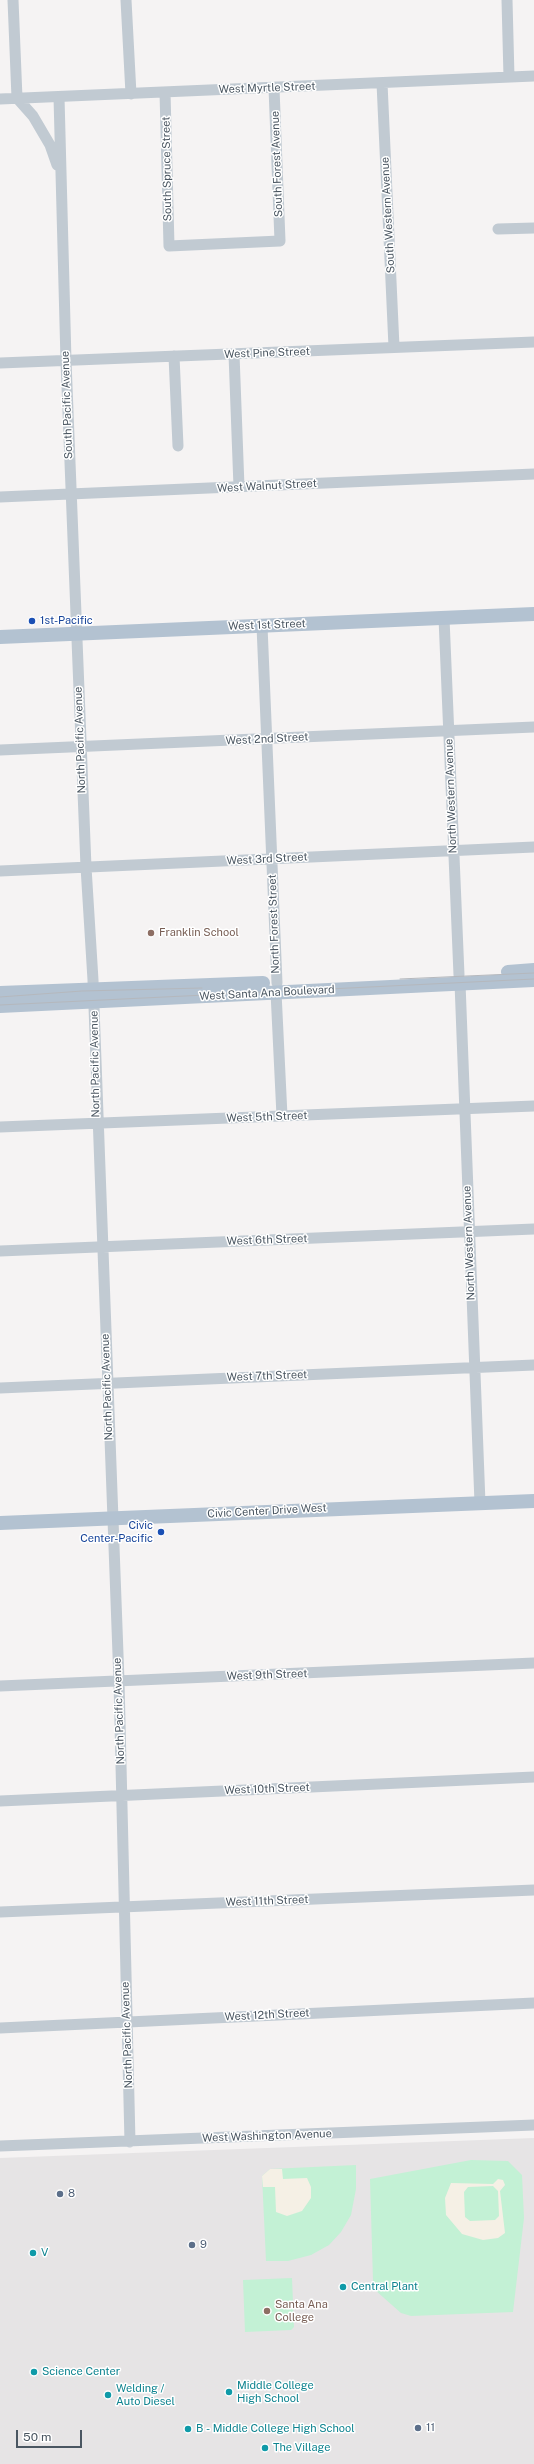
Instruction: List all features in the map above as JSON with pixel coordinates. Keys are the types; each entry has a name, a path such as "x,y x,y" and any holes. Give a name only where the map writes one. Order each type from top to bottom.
{"main road":[{"name":"West 1st Street","path":"0,637 534,614"},
{"name":"West Santa Ana Boulevard","path":"459,979 534,970"},
{"name":"West Santa Ana Boulevard","path":"0,1006 93,996 459,979 534,980"},
{"name":"West Santa Ana Boulevard","path":"0,993 93,996"},
{"name":"Civic Center Drive West","path":"0,1523 534,1501"}],"street":[{"path":"13,0 17,98"},
{"path":"126,0 131,94"},
{"path":"507,0 509,78"},
{"name":"West Myrtle Street","path":"0,99 534,76"},
{"name":"South Western Avenue","path":"382,83 394,347"},
{"name":"South Forest Avenue","path":"169,246 280,241 274,88"},
{"name":"South Spruce Street","path":"165,92 169,246"},
{"name":"South Pacific Avenue","path":"60,97 60,176 76,633"},
{"name":"South Pacific Avenue","path":"17,98 34,116 50,145 60,176"},
{"path":"498,229 534,228"},
{"name":"West Pine Street","path":"0,364 534,342"},
{"path":"234,354 239,487"},
{"path":"174,356 178,446"},
{"name":"West Walnut Street","path":"0,497 534,474"},
{"name":"North Western Avenue","path":"444,618 480,1503"},
{"name":"North Forest Street","path":"262,626 282,1116"},
{"name":"North Pacific Avenue","path":"76,633 93,996 96,1123 119,1681 130,2142"},
{"name":"West 2nd Street","path":"0,750 534,727"},
{"name":"West 3rd Street","path":"0,870 534,847"},
{"name":"West 5th Street","path":"0,1127 464,1110 534,1106"},
{"name":"West 6th Street","path":"0,1251 534,1229"},
{"name":"West 7th Street","path":"0,1388 534,1365"},
{"name":"West 9th Street","path":"0,1686 534,1664"},
{"name":"West 10th Street","path":"0,1801 534,1777"},
{"name":"West 11th Street","path":"0,1912 534,1890"},
{"name":"West 12th Street","path":"0,2028 534,2003"},
{"name":"West Washington Avenue","path":"0,2146 534,2125"}],"shaded area":[{"name":"Santa Ana College","path":"534,2138 534,2464 0,2464 0,2158"}],"green space":[{"path":"471,2160 508,2161 522,2175 524,2218 513,2312 411,2316 401,2313 375,2290 373,2281 370,2179"},
{"path":"356,2165 356,2189 351,2215 341,2232 329,2245 311,2255 288,2261 266,2261 262,2176 270,2169"},
{"path":"292,2278 294,2327 291,2330 245,2332 243,2280"}],"sand":[{"path":"270,2169 282,2169 283,2179 307,2178 311,2187 311,2198 302,2211 287,2216 276,2212 275,2187 263,2187 262,2176"},
{"path":"498,2179 503,2180 505,2185 500,2191 505,2233 498,2238 483,2240 462,2234 446,2215 445,2198 451,2183 493,2184","holes":["493,2186 498,2191 499,2216 495,2220 470,2221 465,2217 464,2192 468,2187"]}],"tram line":[{"path":"400,979 534,973"},
{"path":"0,1005 534,979"},
{"path":"0,997 82,991 202,988"}],"place":[{"name":"1st-Pacific","path":"32,621"},
{"name":"Franklin School","path":"151,933"},
{"name":"Civic Center-Pacific","path":"161,1532"},
{"name":"8","path":"60,2194"},
{"name":"9","path":"192,2245"},
{"name":"V","path":"33,2253"},
{"name":"Central Plant","path":"343,2287"},
{"name":"Santa Ana College","path":"267,2311"},
{"name":"Science Center","path":"34,2372"},
{"name":"Middle College High School","path":"229,2392"},
{"name":"Welding / Auto Diesel","path":"108,2395"},
{"name":"11","path":"418,2428"},
{"name":"B - Middle College High School","path":"188,2429"},
{"name":"The Village","path":"265,2448"}]}
